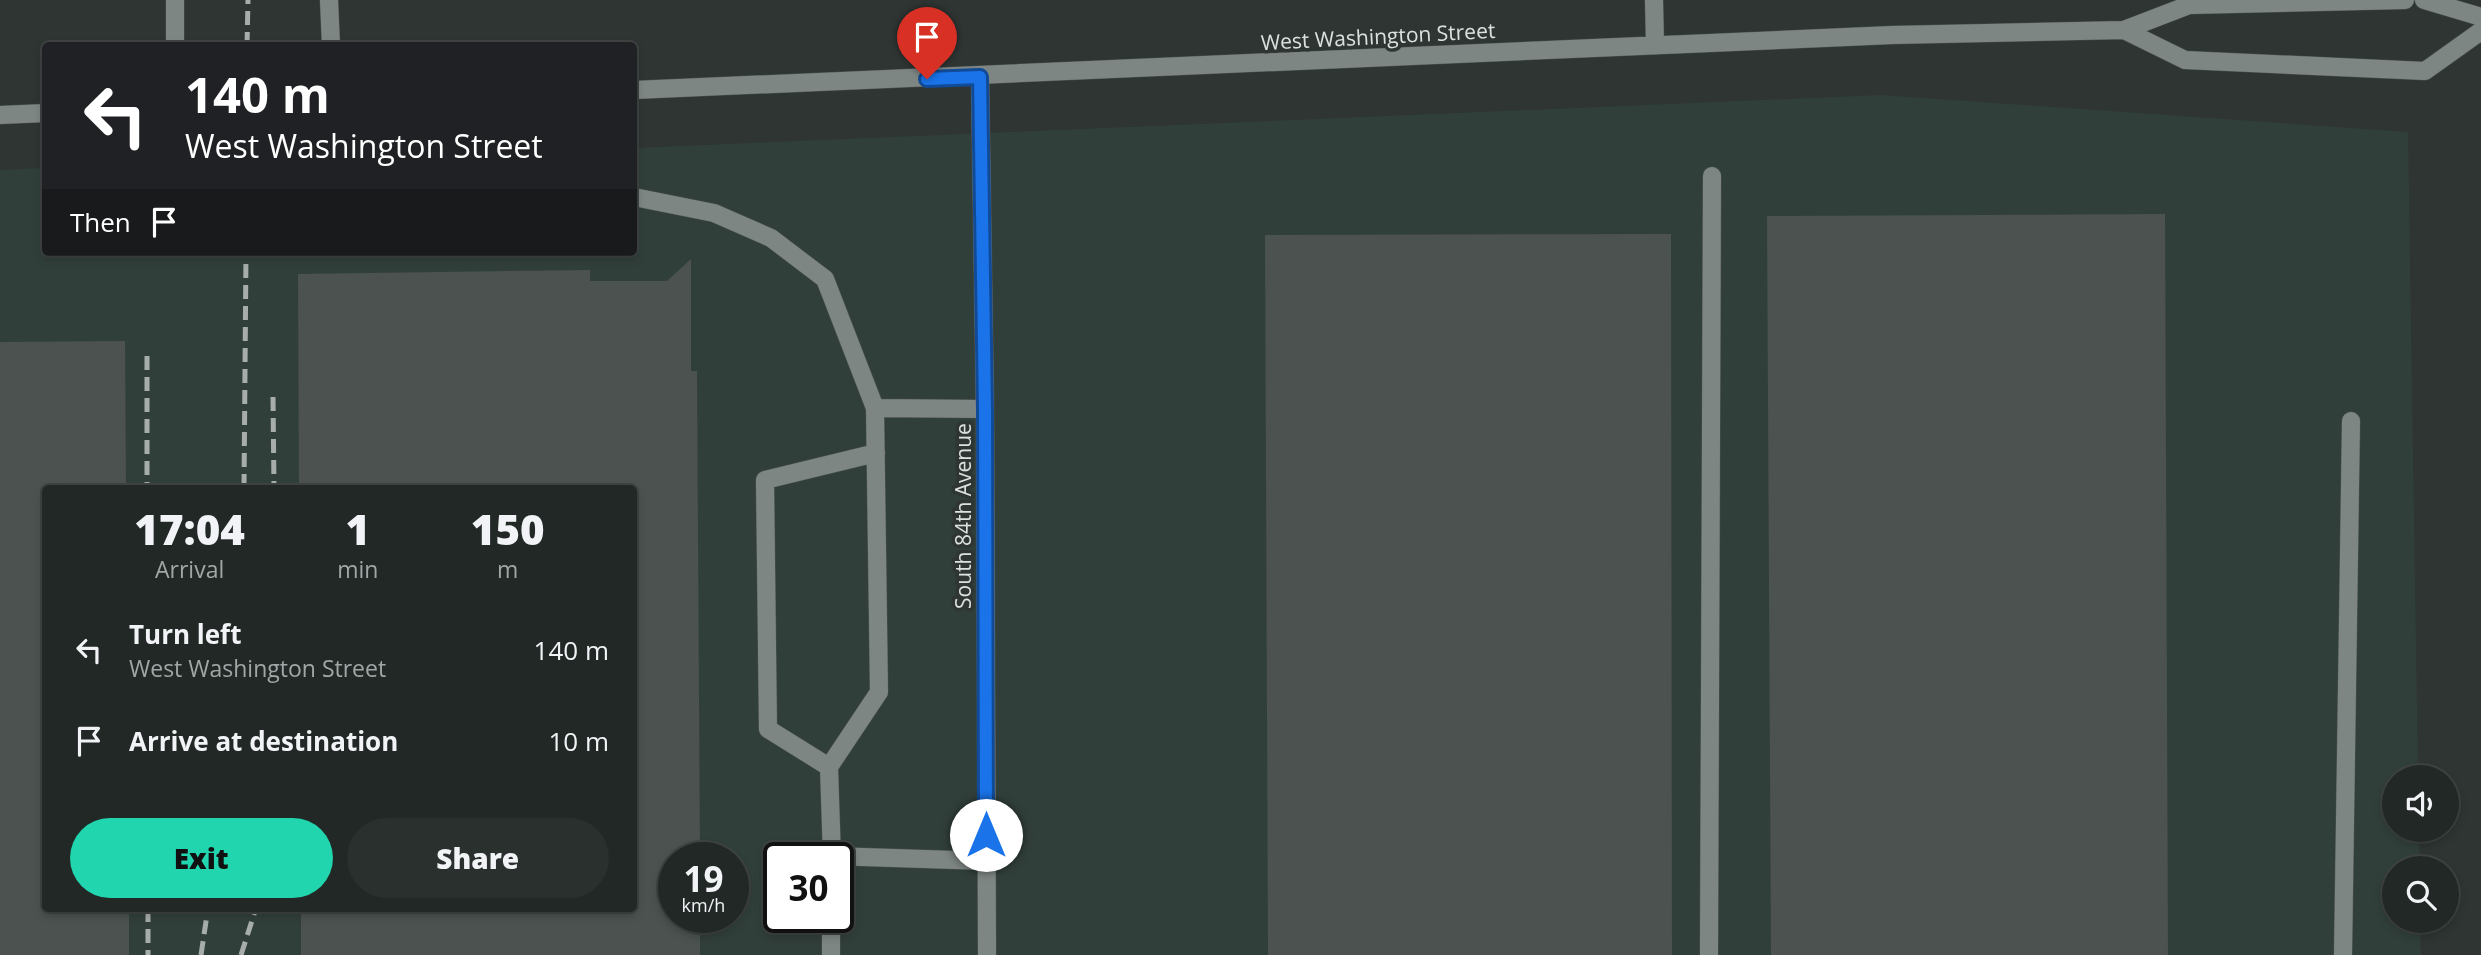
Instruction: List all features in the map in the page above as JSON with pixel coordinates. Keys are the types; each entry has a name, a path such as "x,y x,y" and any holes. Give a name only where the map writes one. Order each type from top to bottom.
{"street":[{"path":"175,0 175,42"},
{"path":"329,0 331,42"},
{"path":"1654,0 1655,45"},
{"name":"West Washington Street","path":"637,90 980,77 1892,34 2124,30 2189,5 2405,0"},
{"path":"2424,0 2481,16"},
{"name":"West Washington Street","path":"2124,30 2185,60 2425,71 2481,31"},
{"name":"South 84th Avenue","path":"980,77 985,409 986,955"},
{"path":"0,115 42,113"},
{"path":"1709,955 1712,176"},
{"path":"637,198 714,213 771,238 825,279 875,408 878,692 829,767 832,842"},
{"path":"875,408 985,409"},
{"path":"2343,955 2351,421"},
{"path":"829,767 768,729 765,480 876,453"},
{"path":"854,858 986,861"},
{"path":"831,933 831,955"}],"shaded area":[{"path":"1881,95 2408,132 2418,765 2382,765 2382,842 2419,842 2419,856 2382,856 2382,933 2420,933 2421,955 0,955 0,170 42,168 42,256 637,256 637,148"}],"building":[{"path":"2165,214 2168,955 1771,955 1767,216"},
{"path":"1671,234 1672,955 1268,955 1265,235"},
{"path":"691,259 691,371 697,371 700,842 658,842 658,933 700,933 700,955 301,955 301,912 637,912 637,485 299,485 298,274 590,270 590,281 667,281"},
{"path":"125,341 126,485 42,485 42,912 129,912 129,955 0,955 0,342"}],"railway":[{"path":"247,42 248,0"},
{"path":"244,485 246,256"},
{"path":"147,356 147,485"},
{"path":"273,397 274,485"},
{"path":"148,912 148,955"},
{"path":"201,955 207,912"},
{"path":"241,955 255,912"}],"route":[{"path":"927,79 980,77 985,409 986,835"}]}
